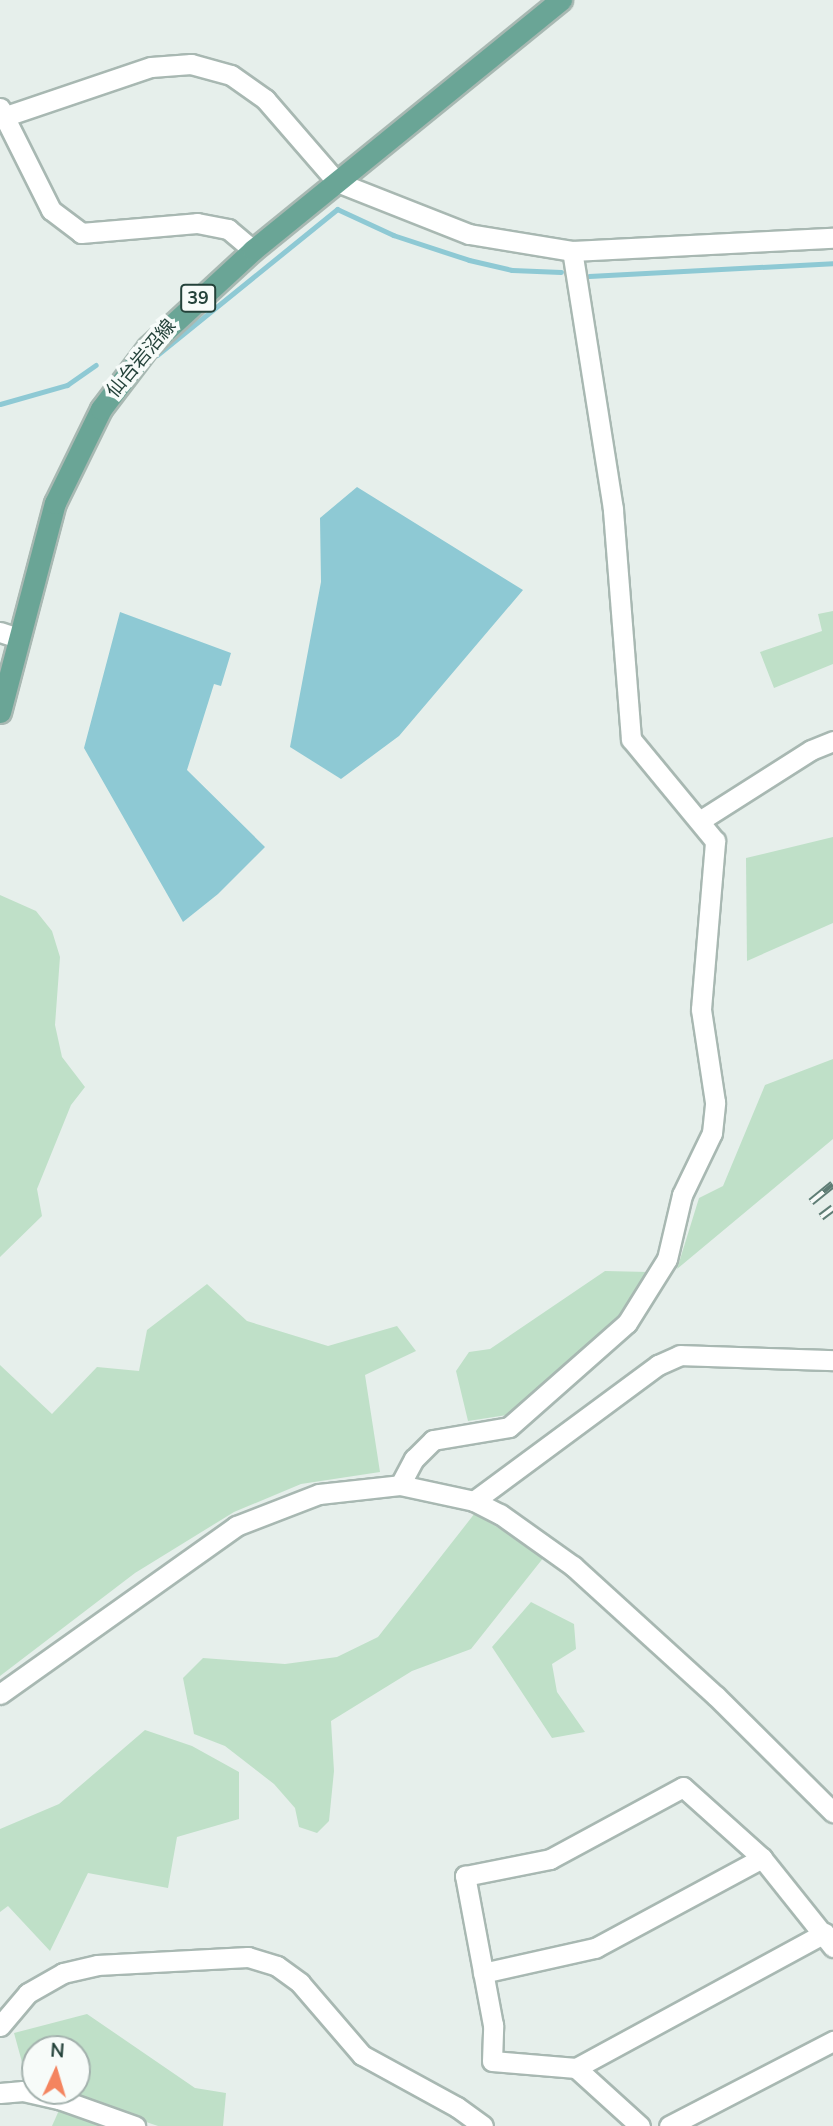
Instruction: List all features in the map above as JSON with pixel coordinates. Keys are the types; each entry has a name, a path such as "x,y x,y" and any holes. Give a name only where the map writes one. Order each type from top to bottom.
{"main road":[{"name":"仙台岩沼線","path":"0,712 10,635 55,503 101,409 174,320 253,250 561,0"}],"street":[{"path":"253,250 228,229 197,223 81,233 51,210 1,114 151,66 191,64 231,75 265,99 337,182 469,234 572,251 833,238"},
{"path":"400,1485 414,1459 432,1440 509,1427 530,1412 627,1323 667,1259 682,1195 712,1133 715,1102 701,1009 715,841 701,820 653,771 631,739 614,509 572,251"},
{"path":"701,820 811,750 833,741"},
{"path":"474,1501 658,1365 680,1355 833,1360"},
{"path":"0,1694 236,1526 319,1494 400,1485 474,1501 500,1514 573,1566 831,1806"},
{"path":"683,1787 762,1858 829,1940 576,2068 492,2061 493,2025 465,1877 550,1858 683,1787"},
{"path":"482,1973 595,1948 762,1858"},
{"path":"0,2026 28,1993 63,1973 97,1965 248,1957 277,1966 300,1983 362,2055 457,2106 483,2126"},
{"path":"669,2126 833,2041"},
{"path":"576,2068 640,2126"},
{"path":"0,2093 23,2091 58,2099 135,2126"}],"green space":[{"path":"833,611 833,664 774,688 760,652 822,631 818,614"},
{"path":"833,837 833,923 747,961 746,858"},
{"path":"0,895 36,911 52,931 60,957 55,1025 62,1057 85,1087 71,1105 37,1189 42,1216 0,1257"},
{"path":"833,1059 833,1139 677,1269 699,1198 723,1186 765,1085"},
{"path":"605,1271 649,1272 624,1312 534,1397 507,1415 468,1421 456,1371 469,1352 490,1349"},
{"path":"207,1284 247,1321 328,1346 397,1326 416,1351 365,1375 380,1472 301,1484 234,1512 135,1573 0,1676 0,1365 52,1414 97,1367 139,1371 147,1330"},
{"path":"475,1513 544,1557 471,1649 412,1671 331,1721 334,1771 329,1821 317,1833 299,1827 295,1808 274,1784 225,1746 194,1734 183,1678 203,1658 285,1664 337,1657 378,1637"},
{"path":"531,1602 574,1624 576,1649 552,1664 557,1692 585,1732 552,1738 492,1647"},
{"path":"145,1730 192,1746 239,1772 239,1819 177,1837 168,1888 88,1873 50,1951 8,1906 0,1912 0,1829 59,1804"},
{"path":"87,2014 195,2088 226,2093 223,2126 158,2126 91,2103 91,2035 21,2035 21,2058 14,2033"},
{"path":"60,2108 107,2126 52,2126"}],"water":[{"path":"357,487 523,590 399,736 341,779 290,747 321,582 320,518"},
{"path":"120,612 231,653 221,686 214,684 187,770 265,847 218,894 183,922 84,748"}],"waterway":[{"path":"157,355 337,209 393,235 469,260 512,270 561,272"},
{"path":"589,276 833,263"},
{"path":"0,404 67,385 96,365"}],"railway":[{"path":"811,1202 833,1184"},
{"path":"821,1217 833,1208"}]}
